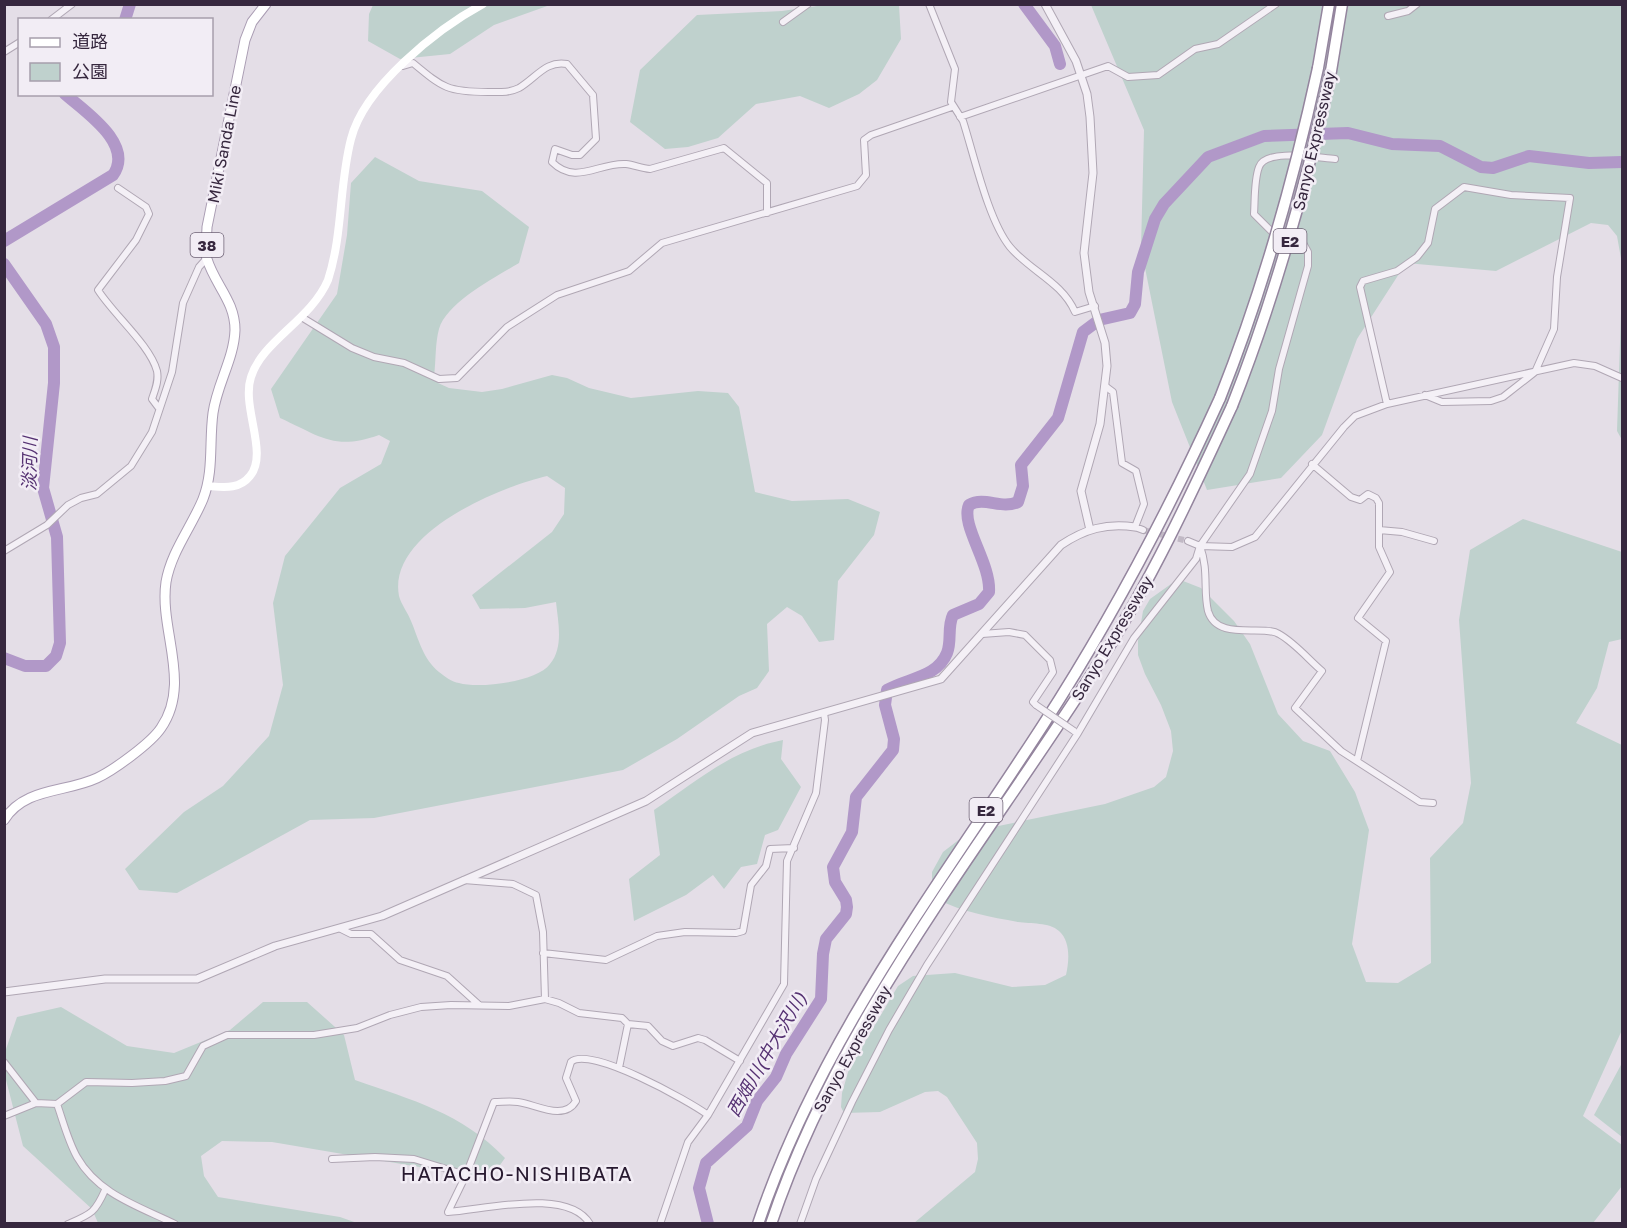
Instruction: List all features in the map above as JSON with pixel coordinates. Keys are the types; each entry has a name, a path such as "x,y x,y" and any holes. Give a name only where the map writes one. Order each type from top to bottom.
{"highway":[{"name":"Sanyo Expressway","path":"758,1224 789,1141 837,1045 890,955 1043,726 1122,598 1167,513 1220,399 1275,245 1299,158 1329,4"},
{"name":"Sanyo Expressway","path":"771,1224 800,1146 849,1049 900,962 1053,733 1134,606 1165,548 1232,406 1288,247 1312,160 1331,71 1342,4"}],"main road":[{"name":"Miki Sanda Line","path":"4,820 12,809 26,799 97,778 161,729 170,712 175,691 164,599 166,578 207,486 213,412 232,351 235,326 230,302 207,258 207,227 240,61 252,22 266,4"},
{"path":"207,486 234,487 243,483 255,468 257,449 249,396 251,376 261,358 303,318 320,297 332,268 350,141 356,122 375,91 450,24 483,4"}],"street":[{"path":"54,18 72,4"},
{"path":"783,22 808,4"},
{"path":"929,4 954,69 952,107 960,117 988,200 1008,245 1065,293 1075,312 1096,309"},
{"path":"1045,4 1067,42 1082,77 1090,117 1093,173 1084,253 1089,292 1101,327 1107,366 1100,424 1081,491 1090,530"},
{"path":"960,117 1082,77 1108,66 1128,77 1158,75 1195,49 1218,44 1276,4"},
{"path":"1388,16 1408,11 1417,4"},
{"path":"4,52 18,43"},
{"path":"403,66 413,63 444,87 458,92 506,92 517,89 553,63 567,64 593,95 596,139 580,155 572,155 555,149 552,162 557,166 569,173 583,173 627,164 650,169 724,148 767,183 767,213"},
{"path":"303,318 329,335 367,354 404,363 439,379 457,378 507,327 557,295 630,270 662,243 857,186 866,175 864,141 871,135 952,107"},
{"path":"800,1224 816,1179 889,1030 927,966 1134,638 1196,559 1200,546 1250,474 1272,411 1279,369 1308,266 1308,252 1303,243 1274,234 1254,214 1259,166 1266,159 1277,155 1335,159"},
{"path":"1387,404 1360,287 1363,281 1397,271 1417,257 1428,243 1435,209 1464,187 1510,195 1570,198 1557,278 1554,329 1535,372 1503,397 1491,401 1442,402 1425,395"},
{"path":"118,188 146,207 149,214 136,240 98,290 130,328 156,369 158,378 152,399 158,407"},
{"path":"4,551 47,525 68,505 81,498 97,494 131,466 152,432 158,407 172,372 183,303 199,267 207,258"},
{"path":"1188,541 1200,546 1232,547 1255,537 1312,464 1355,416 1387,404 1585,363 1623,378"},
{"path":"1106,386 1113,392 1122,464 1136,471 1144,504 1135,527"},
{"path":"1312,464 1351,497 1360,500 1368,494 1376,498 1379,503 1379,547 1390,572 1358,618 1386,641 1357,761"},
{"path":"4,992 105,979 196,979 275,946 341,930 382,916 646,801 752,733 941,679 1061,545 1104,525 1135,527 1143,531"},
{"path":"1379,530 1402,532 1434,541"},
{"path":"1200,546 1206,564 1209,612 1215,621 1233,631 1278,633 1322,671 1295,708 1341,751 1420,802 1432,803"},
{"path":"982,634 1009,632 1024,635 1050,660 1053,672 1033,702 1076,732"},
{"path":"660,1224 688,1142 708,1115 741,1061 784,984 787,861 818,783 824,713"},
{"path":"543,953 606,960 657,936 685,932 736,933 743,930 750,885 766,866 770,849 794,848"},
{"path":"463,880 513,884 536,895 543,932 545,999"},
{"path":"341,930 351,934 371,934 400,960 447,976 478,1004"},
{"path":"4,1116 36,1103 57,1104 86,1082 143,1082 186,1076 203,1046 227,1035 314,1035 357,1028 390,1015 421,1007 478,1004 509,1006 545,999 579,1013 622,1018 628,1024 652,1028 662,1041 673,1046 698,1038 705,1040 741,1061"},
{"path":"620,1068 628,1024"},
{"path":"590,1224 576,1209 552,1202 448,1212 466,1175 494,1102 518,1102 554,1112 566,1111 576,1101 566,1078 574,1059 592,1059 620,1068 708,1115"},
{"path":"4,1062 36,1103"},
{"path":"57,1104 76,1155 89,1175 105,1190 175,1224"},
{"path":"332,1159 375,1157 414,1159 466,1175"},
{"path":"68,1224 97,1209 105,1190"}],"green space":[{"path":"373,5 550,5 494,25 450,54 400,59 368,41 369,14"},
{"path":"824,5 899,5 901,39 877,80 859,94 829,108 800,96 756,104 718,138 688,147 665,149 630,122 640,70 697,15 782,11"},
{"path":"1091,5 1622,5 1622,264 1617,236 1608,225 1591,223 1496,271 1406,263 1357,339 1322,435 1281,478 1207,490 1172,402 1141,248 1144,130"},
{"path":"375,157 419,181 482,191 529,227 519,263 473,291 444,319 439,329 436,346 434,376 438,383 449,388 482,392 502,389 552,375 567,378 589,388 631,398 698,391 728,393 739,407 755,492 792,501 848,499 880,512 874,535 838,581 834,640 819,642 802,616 787,607 767,624 769,671 757,688 739,696 677,739 623,770 374,818 310,820 177,893 139,890 125,869 184,812 223,786 269,736 283,685 273,603 285,556 340,488 381,464 390,441 379,435 350,442 317,436 280,418 271,389 337,294 347,235 351,183","holes":["547,476 565,488 564,514 552,532 472,595 480,609 525,608 556,602 559,642 550,664 533,675 507,683 468,685 448,679 434,667 425,655 399,596 400,573 410,552 428,533 451,516 502,491"]},
{"path":"1622,284 1622,440 1617,431"},
{"path":"1523,519 1622,552 1622,639 1609,642 1597,688 1576,723 1622,745 1622,1030 1583,1116 1622,1145 1622,1186 1593,1223 914,1223 975,1172 978,1159 977,1143 947,1097 938,1091 925,1092 880,1112 844,1113 841,1107 842,1093 849,1069 898,986 913,976 955,973 1012,987 1045,985 1066,975 1067,946 1059,931 1045,925 987,916 947,904 937,899 932,883 932,872 943,852 969,832 1105,804 1154,787 1166,777 1173,751 1171,731 1138,655 1143,611 1150,599 1178,579 1201,588 1234,621 1250,644 1278,714 1303,741 1330,751 1355,792 1369,830 1352,944 1366,982 1398,983 1431,963 1430,858 1463,823 1471,783 1459,620 1470,550"},
{"path":"783,740 781,759 801,787 778,830 765,835 757,864 741,867 724,889 713,875 686,895 634,921 629,879 660,855 654,810 731,759 747,751"},
{"path":"263,1002 307,1002 344,1035 355,1080 416,1102 454,1119 489,1143 505,1158 490,1179 272,1142 222,1141 201,1156 204,1176 218,1197 340,1217 357,1223 98,1223 92,1209 23,1146 5,1076 4,1055 17,1017 61,1007 127,1046 174,1053 230,1030"},
{"path":"1622,1063 1622,1137 1594,1115"}],"waterway":[{"name":"淡河川","path":"126,18 130,4"},
{"path":"1024,4 1055,46 1060,64"},
{"name":"淡河川","path":"4,241 113,175 118,163 117,152 112,140 94,119 67,96"},
{"name":"西畑川(中大沢川)","path":"708,1224 699,1188 706,1163 747,1126 757,1101 776,1077 786,1054 821,999 826,939 846,914 847,907 846,900 835,882 833,867 852,832 856,797 893,750 894,739 885,705 887,690 936,668 947,653 953,615 979,604 989,592 985,569 969,523 967,513 969,505 981,502 1005,505 1018,502 1023,486 1021,465 1058,418 1083,332 1099,320 1130,313 1135,304 1138,272 1155,219 1164,204 1208,157 1264,136 1348,133 1392,144 1440,146 1481,167 1493,168 1529,156 1589,163 1622,162"},
{"name":"淡河川","path":"4,264 46,324 54,347 54,383 43,488 57,537 60,643 56,656 46,666 25,666 4,658"}],"tunnel":[{"path":"1143,530 1188,541"}],"district":[{"name":"HATACHO-NISHIBATA","path":"517,1173"}]}
